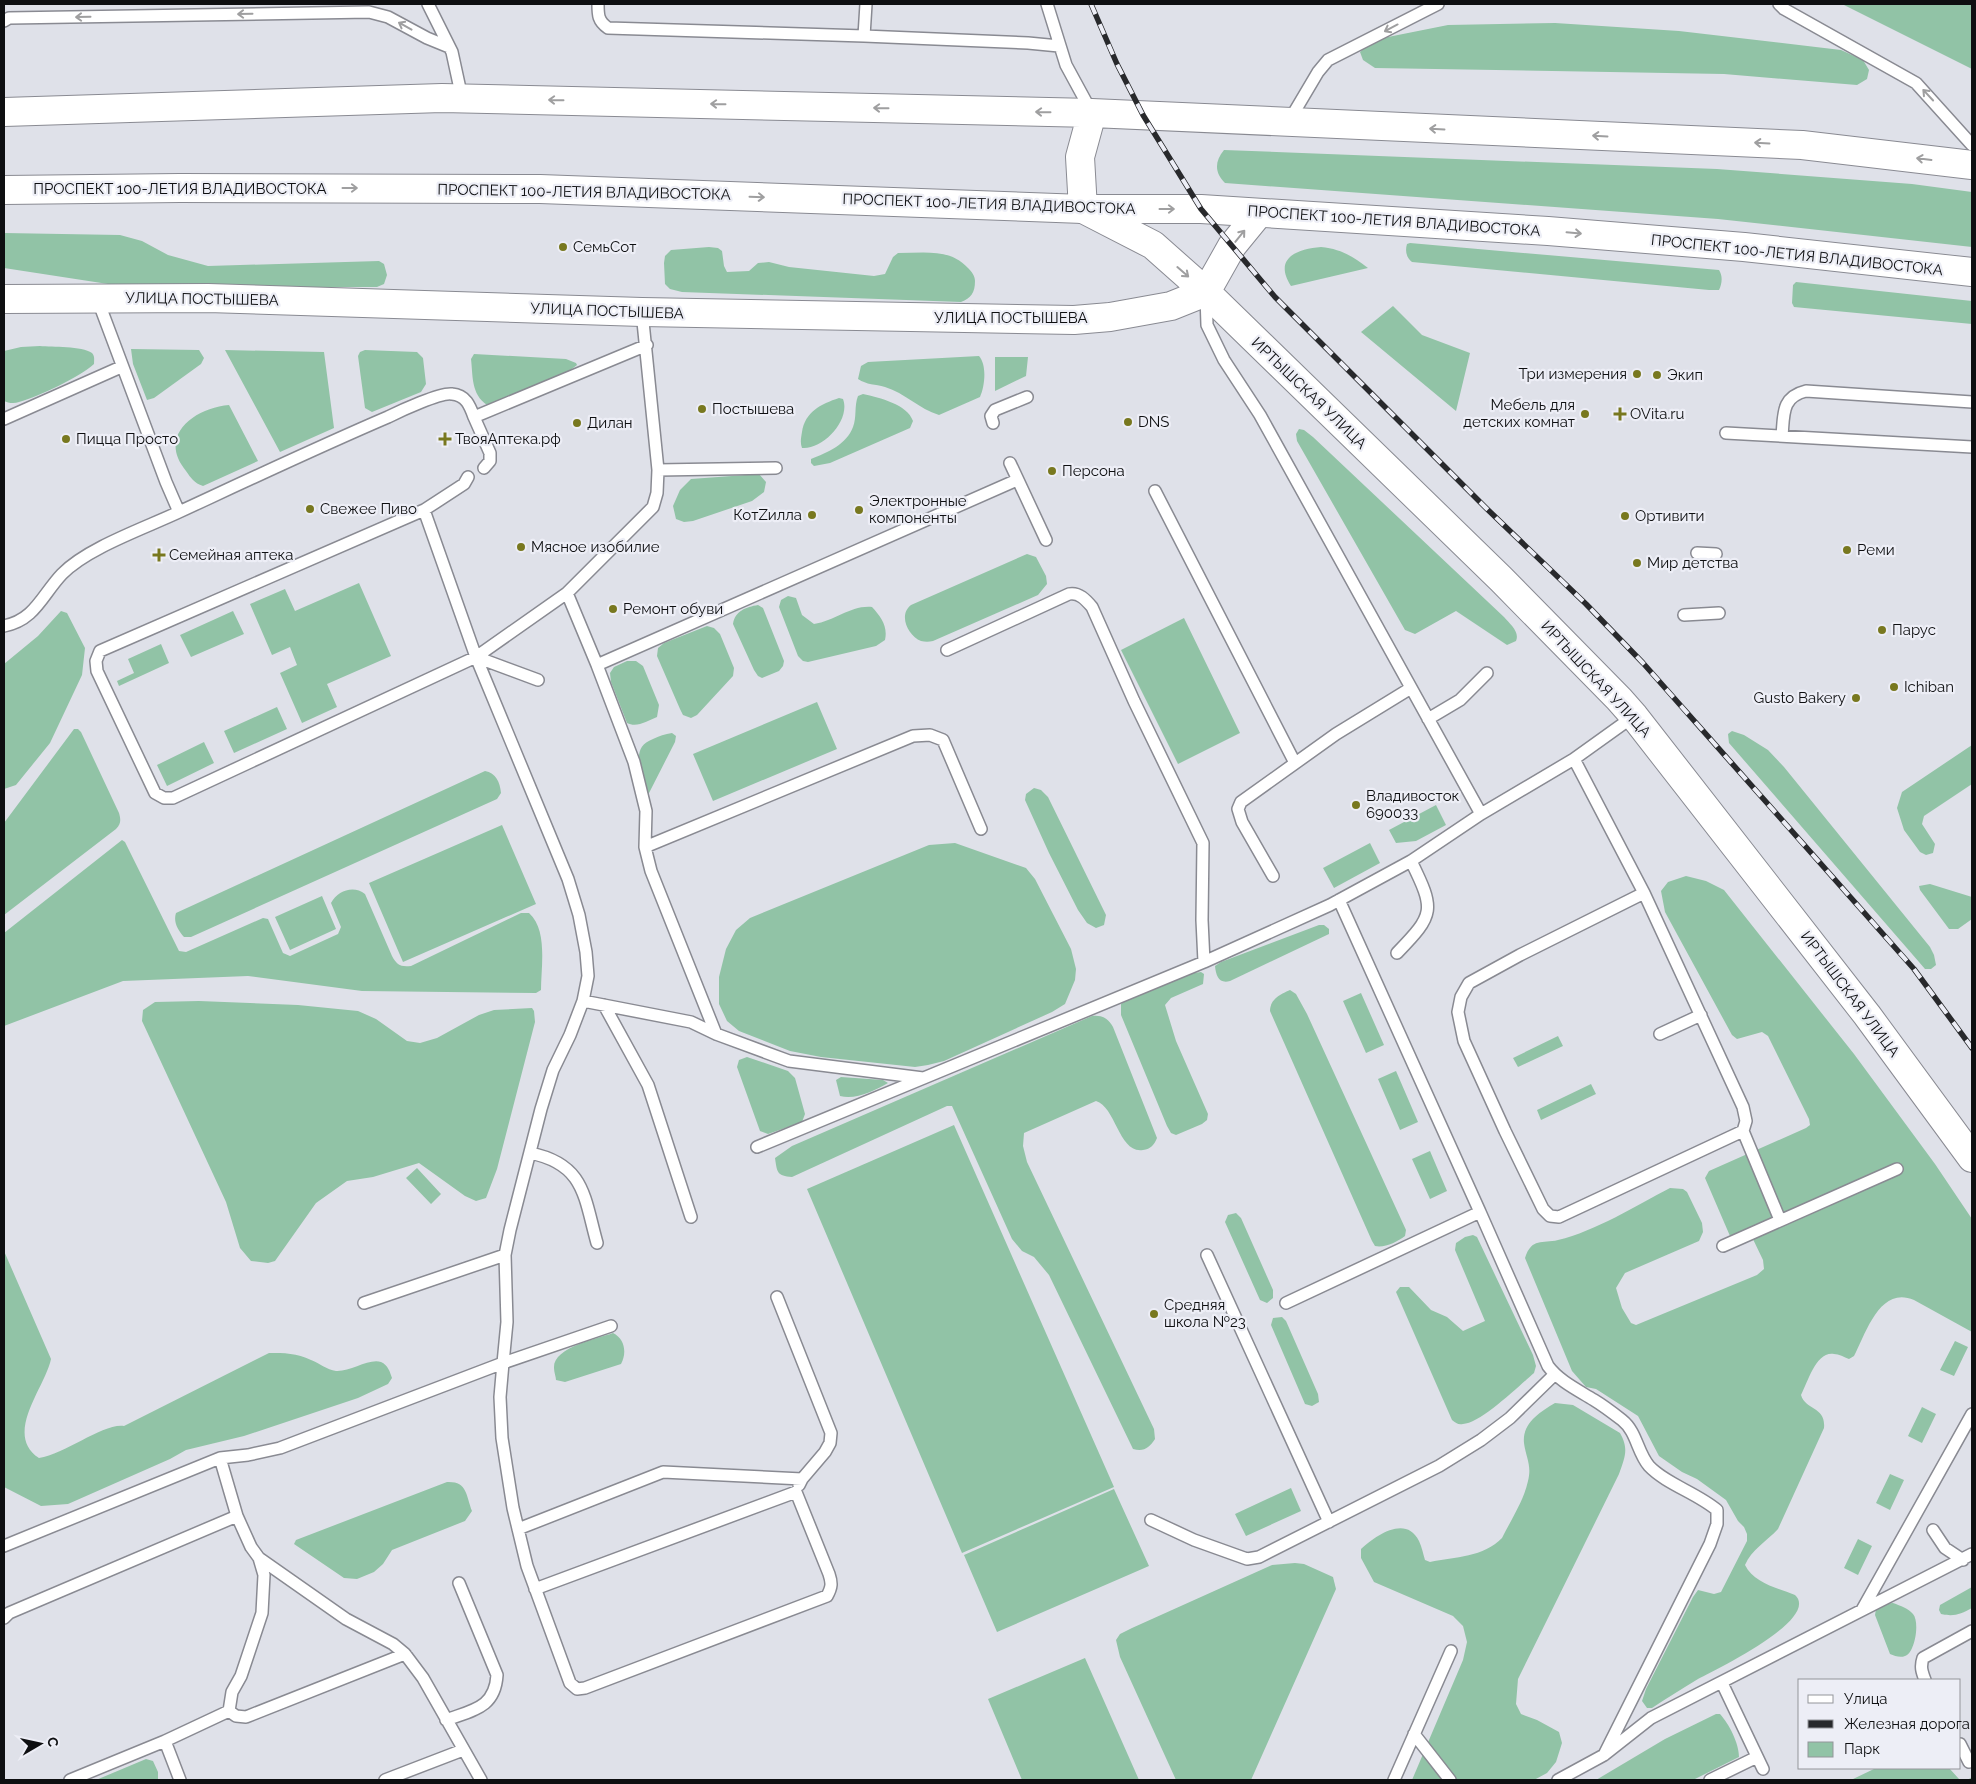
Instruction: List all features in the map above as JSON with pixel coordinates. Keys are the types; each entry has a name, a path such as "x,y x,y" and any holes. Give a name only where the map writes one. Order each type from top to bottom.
{"main road":[{"path":"4,112 462,98 1092,113 1802,145 1972,165"},
{"path":"1083,209 1080,157 1092,113"},
{"name":"ПРОСПЕКТ 100-ЛЕТИЯ ВЛАДИВОСТОКА","path":"4,190 180,188 540,189 1083,209 1201,209 1548,231 1744,247 1972,272"},
{"name":"ИРТЫШСКАЯ УЛИЦА","path":"1083,209 1152,245 1206,292 1501,579 1634,716 1867,1015 1972,1158"},
{"path":"1206,292 1232,246 1259,212"},
{"name":"УЛИЦА ПОСТЫШЕВА","path":"4,299 208,298 642,312 1074,320 1110,317 1171,306 1206,292"}],"lane":[{"path":"428,4 449,47 462,98"},
{"path":"598,4 598,16 608,28 864,36 1059,46"},
{"path":"864,36 866,4"},
{"path":"1047,4 1066,64 1092,113"},
{"path":"1289,122 1318,72 1328,60 1436,4"},
{"path":"1779,4 1784,9 1916,83 1972,145"},
{"path":"4,21 9,18 369,12 388,17 427,38 449,47"},
{"path":"1206,292 1207,325 1224,360 1260,415 1481,814"},
{"path":"96,298 179,512"},
{"path":"468,477 464,484 424,510 100,651 96,661 97,671 155,793 164,798 173,798 476,657 567,593 653,507 657,492 658,470 647,345 642,312"},
{"path":"474,417 647,345"},
{"path":"4,419 122,367"},
{"path":"1782,436 1784,410 1789,399 1798,393 1806,391 1972,402"},
{"path":"4,626 14,624 28,617 62,574 80,557 408,408 450,393 461,396 469,404 490,453 490,461 484,468"},
{"path":"993,424 991,416 995,410 1026,396"},
{"path":"1726,433 1972,447"},
{"path":"1010,463 1046,540"},
{"path":"658,470 776,468"},
{"path":"597,665 1017,480"},
{"path":"1155,491 1295,763"},
{"path":"424,510 476,657 568,879 579,915 586,952 588,976 583,1001 570,1035 553,1070 510,1230 506,1255 507,1322 500,1397 502,1438 518,1530 535,1589 570,1683 577,1689 584,1688 827,1596 832,1583 796,1492"},
{"path":"1698,553 1716,554"},
{"path":"567,593 626,739 643,794 646,810 646,847 651,871 716,1034"},
{"path":"947,650 1069,594 1074,593 1084,598 1092,607 1134,701 1203,843 1202,920 1204,962"},
{"path":"1684,615 1719,612"},
{"path":"476,657 538,680"},
{"path":"1428,719 1460,700 1487,673"},
{"path":"1272,876 1246,829 1238,809 1241,802 1336,734 1411,688"},
{"path":"757,1147 1139,987 1204,962 1339,900 1411,862 1481,814 1574,759 1634,716"},
{"path":"646,847 913,736 930,735 943,740 981,829"},
{"path":"1574,759 1644,893 1744,1107 1746,1120 1743,1131 1780,1220"},
{"path":"1397,953 1420,930 1428,908 1424,888 1411,862"},
{"path":"1644,893 1520,955 1469,984 1461,997 1458,1012 1464,1041 1542,1209 1550,1216 1559,1217 1743,1131"},
{"path":"1339,900 1548,1366 1554,1375 1596,1401 1624,1422 1636,1439 1642,1456 1651,1467 1707,1501 1716,1510 1717,1524 1710,1544 1604,1754"},
{"path":"583,1001 691,1022 716,1034 789,1061 924,1078"},
{"path":"604,1005 648,1085 690,1217"},
{"path":"1660,1034 1701,1015"},
{"path":"530,1153 548,1157 568,1169 579,1183 597,1244"},
{"path":"1723,1246 1897,1169"},
{"path":"1286,1303 1480,1212"},
{"path":"364,1303 506,1255"},
{"path":"1207,1256 1329,1522"},
{"path":"535,1589 796,1492 802,1479 825,1452 830,1443 830,1433 778,1298"},
{"path":"4,1546 220,1458 248,1455 280,1448 503,1363 611,1326"},
{"path":"1151,1520 1194,1540 1247,1559 1259,1557 1439,1466 1481,1440 1510,1418 1554,1375"},
{"path":"1862,1610 1972,1414"},
{"path":"220,1458 237,1516 251,1547 259,1558 346,1619 393,1644 405,1654 423,1678 482,1780"},
{"path":"518,1530 663,1472 802,1479"},
{"path":"4,1618 9,1613 237,1516"},
{"path":"1933,1530 1945,1548 1967,1557"},
{"path":"1558,1780 1604,1754 1651,1718 1967,1557"},
{"path":"230,1711 232,1692 241,1676 262,1613 264,1575 259,1558"},
{"path":"446,1720 483,1707 492,1696 496,1684 495,1670 460,1582"},
{"path":"1926,1679 1922,1672 1923,1658 1972,1631"},
{"path":"1394,1780 1450,1651"},
{"path":"230,1711 236,1716 246,1717 405,1654"},
{"path":"1722,1683 1762,1769"},
{"path":"70,1780 165,1741 230,1711"},
{"path":"1414,1734 1450,1780"},
{"path":"165,1741 180,1780"},
{"path":"1961,1746 1969,1762"},
{"path":"385,1780 463,1750"},
{"path":"1710,1780 1757,1757"}],"green space":[{"path":"1842,4 1972,4 1972,69"},
{"path":"1555,23 1679,31 1841,50 1863,60 1869,70 1867,79 1857,85 1724,74 1375,68 1363,60 1360,52 1370,43 1383,38 1448,25"},
{"path":"1224,150 1717,169 1912,184 1972,192 1972,247 1718,219 1225,183 1219,175 1217,167 1217,163"},
{"path":"4,233 120,235 142,241 168,255 208,266 379,261 384,264 387,275 384,284 377,287 198,287 108,284 4,268"},
{"path":"1407,244 1719,270 1721,283 1719,290 1709,290 1412,262 1408,258 1406,251"},
{"path":"1321,247 1335,249 1368,268 1291,286 1286,276 1286,262 1296,253"},
{"path":"718,248 722,251 724,266 727,272 749,271 758,263 769,262 789,267 874,276 885,274 893,257 898,253 926,252 945,254 953,257 968,268 973,274 975,285 972,294 961,302 682,292 670,289 665,284 665,256 671,250"},
{"path":"1796,282 1972,301 1972,324 1794,307 1792,303 1793,285"},
{"path":"1393,306 1422,335 1470,353 1456,411 1361,332"},
{"path":"21,347 74,348 87,351 94,355 94,364 69,381 37,396 15,403 4,401 4,351"},
{"path":"131,349 199,350 204,358 201,364 154,398 147,400 133,364"},
{"path":"225,350 324,352 334,428 280,452"},
{"path":"365,350 417,352 423,358 426,384 421,392 372,412 365,408 358,356 360,352"},
{"path":"474,354 566,359 577,365 564,375 487,405 475,390 471,359"},
{"path":"979,356 982,360 984,376 980,397 939,415 892,390 858,379 861,366 868,362"},
{"path":"995,357 1028,357 1026,376 995,391"},
{"path":"863,394 892,403 905,410 913,421 910,428 830,463 814,466 811,463 811,459 836,447 850,433 854,423 858,396"},
{"path":"839,398 843,399 844,407 843,416 839,424 826,439 810,447 802,448 801,436 810,414 820,406"},
{"path":"229,405 258,461 203,486 191,478 178,458 176,446 178,436 183,426 192,418 216,407"},
{"path":"1299,429 1304,430 1313,437 1504,617 1516,631 1516,641 1507,645 1456,611 1415,634 1405,630 1297,441 1296,434"},
{"path":"759,474 766,482 764,492 752,501 693,521 684,522 676,519 673,506 680,490 691,479"},
{"path":"1027,554 1036,557 1046,576 1047,584 1038,595 933,641 921,641 912,635 905,619 907,609 911,605"},
{"path":"359,583 391,656 327,684 337,707 302,723 280,673 297,665 290,647 272,655 250,604 285,589 295,611"},
{"path":"788,596 796,598 802,615 814,624 857,608 872,607 883,622 886,630 885,640 876,646 808,662 803,661 798,656 779,607 781,600"},
{"path":"758,605 763,608 784,661 779,671 762,678 754,670 733,624 736,616 742,610"},
{"path":"61,611 67,613 85,648 82,675 50,743 16,785 4,789 4,664 38,636"},
{"path":"233,611 244,634 191,657 180,635"},
{"path":"1184,618 1240,733 1178,764 1121,650"},
{"path":"707,626 714,628 720,634 734,668 733,676 697,715 691,718 683,715 680,709 657,656 658,648 664,643"},
{"path":"161,644 169,663 119,686 117,681 134,673 128,659"},
{"path":"627,661 636,661 643,666 659,705 657,717 634,725 627,723 611,682 610,673 614,667"},
{"path":"817,702 837,749 713,801 693,754"},
{"path":"277,707 287,729 234,753 224,731"},
{"path":"74,729 78,729 81,732 119,813 120,824 4,915 4,823"},
{"path":"1732,731 1744,735 1768,750 1784,767 1930,947 1936,965 1931,969 1925,969 1729,743 1728,734"},
{"path":"672,733 676,736 675,742 648,795 646,794 639,762 641,749 645,743 662,735"},
{"path":"204,742 214,763 167,786 157,765"},
{"path":"1972,745 1972,784 1924,816 1922,824 1935,844 1933,853 1926,855 1920,852 1904,830 1897,808 1902,792"},
{"path":"485,771 495,776 500,785 501,793 497,799 191,937 184,937 178,929 175,920 176,913"},
{"path":"1034,788 1041,790 1048,797 1106,915 1104,925 1096,928 1087,923 1078,910 1025,800 1026,794"},
{"path":"1436,805 1446,825 1416,841 1396,843 1389,830"},
{"path":"502,825 536,904 403,962 369,883"},
{"path":"122,840 125,842 179,951 186,952 263,918 268,919 283,953 290,956 338,934 341,927 331,903 342,892 351,889 365,894 392,956 401,966 411,966 521,913 529,913 535,920 541,939 541,990 536,993 362,991 248,976 123,981 4,1026 4,933"},
{"path":"955,843 1026,868 1035,879 1071,949 1076,969 1075,980 1065,1004 1052,1012 944,1061 915,1067 821,1057 790,1051 739,1031 727,1021 719,1004 719,977 726,949 736,930 750,918 929,845"},
{"path":"1370,843 1380,863 1334,888 1323,868"},
{"path":"1686,876 1706,881 1724,890 1854,1054 1935,1164 1972,1219 1972,1332 1914,1300 1902,1297 1892,1299 1883,1305 1869,1324 1854,1356 1849,1359 1838,1354 1828,1354 1817,1362 1801,1395 1807,1404 1822,1416 1824,1428 1778,1529 1755,1550 1745,1565 1760,1581 1795,1595 1799,1605 1793,1617 1763,1643 1698,1679 1652,1708 1647,1708 1642,1701 1646,1689 1693,1597 1698,1590 1714,1594 1721,1592 1747,1541 1747,1534 1726,1500 1697,1479 1682,1472 1659,1456 1638,1416 1596,1389 1586,1387 1572,1371 1525,1258 1534,1244 1558,1240 1587,1231 1670,1188 1683,1189 1687,1192 1702,1223 1703,1232 1699,1241 1625,1273 1616,1288 1622,1308 1631,1323 1636,1325 1757,1275 1764,1269 1763,1260 1751,1235 1730,1236 1705,1178 1709,1171 1806,1128 1810,1125 1809,1119 1768,1036 1762,1032 1737,1039 1732,1035 1665,912 1661,891 1668,882"},
{"path":"1930,884 1972,897 1972,919 1958,929 1949,929 1920,890 1919,886"},
{"path":"322,896 336,929 290,950 275,917"},
{"path":"1319,925 1324,925 1329,929 1329,934 1230,981 1223,981 1217,976 1215,966 1221,962"},
{"path":"1201,972 1204,974 1203,984 1171,998 1165,1005 1176,1041 1208,1114 1207,1120 1202,1124 1176,1135 1171,1133 1167,1126 1121,1015 1121,1004 1126,1000 1194,973"},
{"path":"1290,990 1296,994 1307,1014 1406,1230 1405,1236 1391,1244 1375,1246 1372,1241 1270,1011 1274,1000"},
{"path":"1361,993 1384,1045 1366,1053 1343,1001"},
{"path":"199,1001 298,1005 358,1011 376,1019 407,1041 420,1043 437,1038 479,1015 494,1010 532,1008 535,1022 497,1169 486,1198 476,1201 465,1196 419,1163 373,1177 347,1181 316,1203 275,1261 268,1263 251,1261 240,1248 226,1202 142,1021 143,1010 155,1002"},
{"path":"1092,1016 1104,1018 1113,1027 1157,1138 1156,1140 1152,1146 1143,1150 1135,1149 1128,1145 1103,1105 1096,1101 1024,1133 1023,1146 1027,1162 1154,1429 1155,1439 1143,1450 1133,1449 1049,1275 1034,1257 1022,1251 1012,1239 952,1106 947,1106 792,1177 783,1176 776,1167 775,1158 792,1146"},
{"path":"1558,1036 1563,1046 1518,1067 1513,1058"},
{"path":"747,1057 788,1071 795,1078 805,1114 802,1122 768,1134 760,1131 737,1067 739,1060"},
{"path":"1396,1071 1418,1122 1400,1130 1378,1079"},
{"path":"841,1077 883,1080 888,1083 865,1094 846,1097 840,1096 836,1080"},
{"path":"1591,1084 1596,1094 1541,1120 1537,1110"},
{"path":"954,1125 1114,1487 962,1553 807,1189"},
{"path":"1430,1151 1447,1191 1430,1199 1412,1159"},
{"path":"417,1168 441,1194 431,1204 406,1178"},
{"path":"1236,1213 1241,1218 1273,1290 1273,1298 1267,1303 1260,1300 1225,1222 1228,1215"},
{"path":"1473,1235 1477,1237 1533,1355 1536,1366 1534,1373 1489,1411 1479,1418 1460,1424 1452,1420 1396,1292 1400,1287 1409,1287 1431,1310 1447,1317 1463,1331 1485,1321 1455,1250 1456,1243 1465,1237"},
{"path":"4,1251 51,1359 25,1424 25,1436 29,1448 39,1458 61,1451 106,1429 124,1426 269,1353 301,1356 336,1371 376,1361 381,1362 387,1367 392,1378 388,1384 358,1398 244,1436 186,1450 170,1459 68,1504 41,1506 4,1487"},
{"path":"1282,1317 1286,1321 1318,1394 1319,1402 1312,1406 1305,1404 1271,1325 1273,1318"},
{"path":"613,1333 620,1339 624,1347 621,1364 565,1382 556,1380 554,1368 556,1361 568,1349"},
{"path":"1955,1341 1968,1347 1954,1376 1940,1370"},
{"path":"1555,1403 1573,1405 1620,1433 1625,1449 1619,1474 1518,1679 1516,1704 1521,1714 1559,1732 1562,1743 1556,1762 1547,1773 1534,1780 1412,1780 1463,1660 1467,1642 1463,1626 1453,1616 1374,1582 1361,1558 1361,1549 1374,1538 1399,1528 1413,1533 1420,1543 1425,1560 1430,1562 1478,1553 1495,1544 1502,1538 1526,1488 1529,1470 1524,1443 1526,1430 1538,1414"},
{"path":"1922,1407 1936,1414 1922,1443 1908,1436"},
{"path":"1890,1474 1904,1480 1890,1510 1876,1503"},
{"path":"447,1482 454,1482 465,1490 472,1511 465,1521 392,1550 383,1564 374,1572 357,1579 344,1578 294,1544 296,1540"},
{"path":"1291,1488 1301,1511 1246,1536 1235,1514"},
{"path":"1114,1489 1149,1566 997,1632 964,1555"},
{"path":"1858,1539 1872,1546 1858,1575 1844,1568"},
{"path":"1304,1564 1333,1577 1336,1589 1251,1780 1176,1780 1120,1657 1116,1640 1120,1634 1132,1628 1272,1565"},
{"path":"1972,1587 1972,1608 1957,1614 1941,1614 1939,1610 1940,1605"},
{"path":"1893,1603 1909,1610 1915,1618 1914,1644 1909,1654 1903,1657 1890,1654 1875,1615 1876,1609 1883,1604"},
{"path":"1085,1658 1139,1780 1022,1780 988,1699"},
{"path":"1716,1714 1720,1714 1730,1728 1739,1757 1693,1780 1596,1780 1665,1739"},
{"path":"146,1759 153,1761 158,1772 158,1780 96,1780"},
{"path":"1874,1769 1950,1769 1959,1779 1969,1779 1972,1777 1972,1780 1851,1780"}],"railway":[{"path":"1091,4 1117,64 1143,115 1201,209 1275,297 1486,508 1586,604 1643,663 1914,969 1972,1048"}],"place":[{"name":"СемьСот","path":"563,247"},
{"name":"Три измерения","path":"1637,374"},
{"name":"Экип","path":"1657,375"},
{"name":"Постышева","path":"702,409"},
{"name":"Мебель для детских комнат","path":"1585,414"},
{"name":"OVita.ru","path":"1620,414"},
{"name":"DNS","path":"1128,422"},
{"name":"Дилан","path":"577,423"},
{"name":"Пицца Просто","path":"66,439"},
{"name":"ТвояАптека.рф","path":"445,439"},
{"name":"Персона","path":"1052,471"},
{"name":"Свежее Пиво","path":"310,509"},
{"name":"Электронные компоненты","path":"859,510"},
{"name":"КотZилла","path":"812,515"},
{"name":"Ортивити","path":"1625,516"},
{"name":"Мясное изобилие","path":"521,547"},
{"name":"Реми","path":"1847,550"},
{"name":"Семейная аптека","path":"159,555"},
{"name":"Мир детства","path":"1637,563"},
{"name":"Ремонт обуви","path":"613,609"},
{"name":"Парус","path":"1882,630"},
{"name":"Ichiban","path":"1894,687"},
{"name":"Gusto Bakery","path":"1856,698"},
{"name":"Владивосток 690033","path":"1356,805"},
{"name":"Средняя школа №23","path":"1154,1314"}]}
